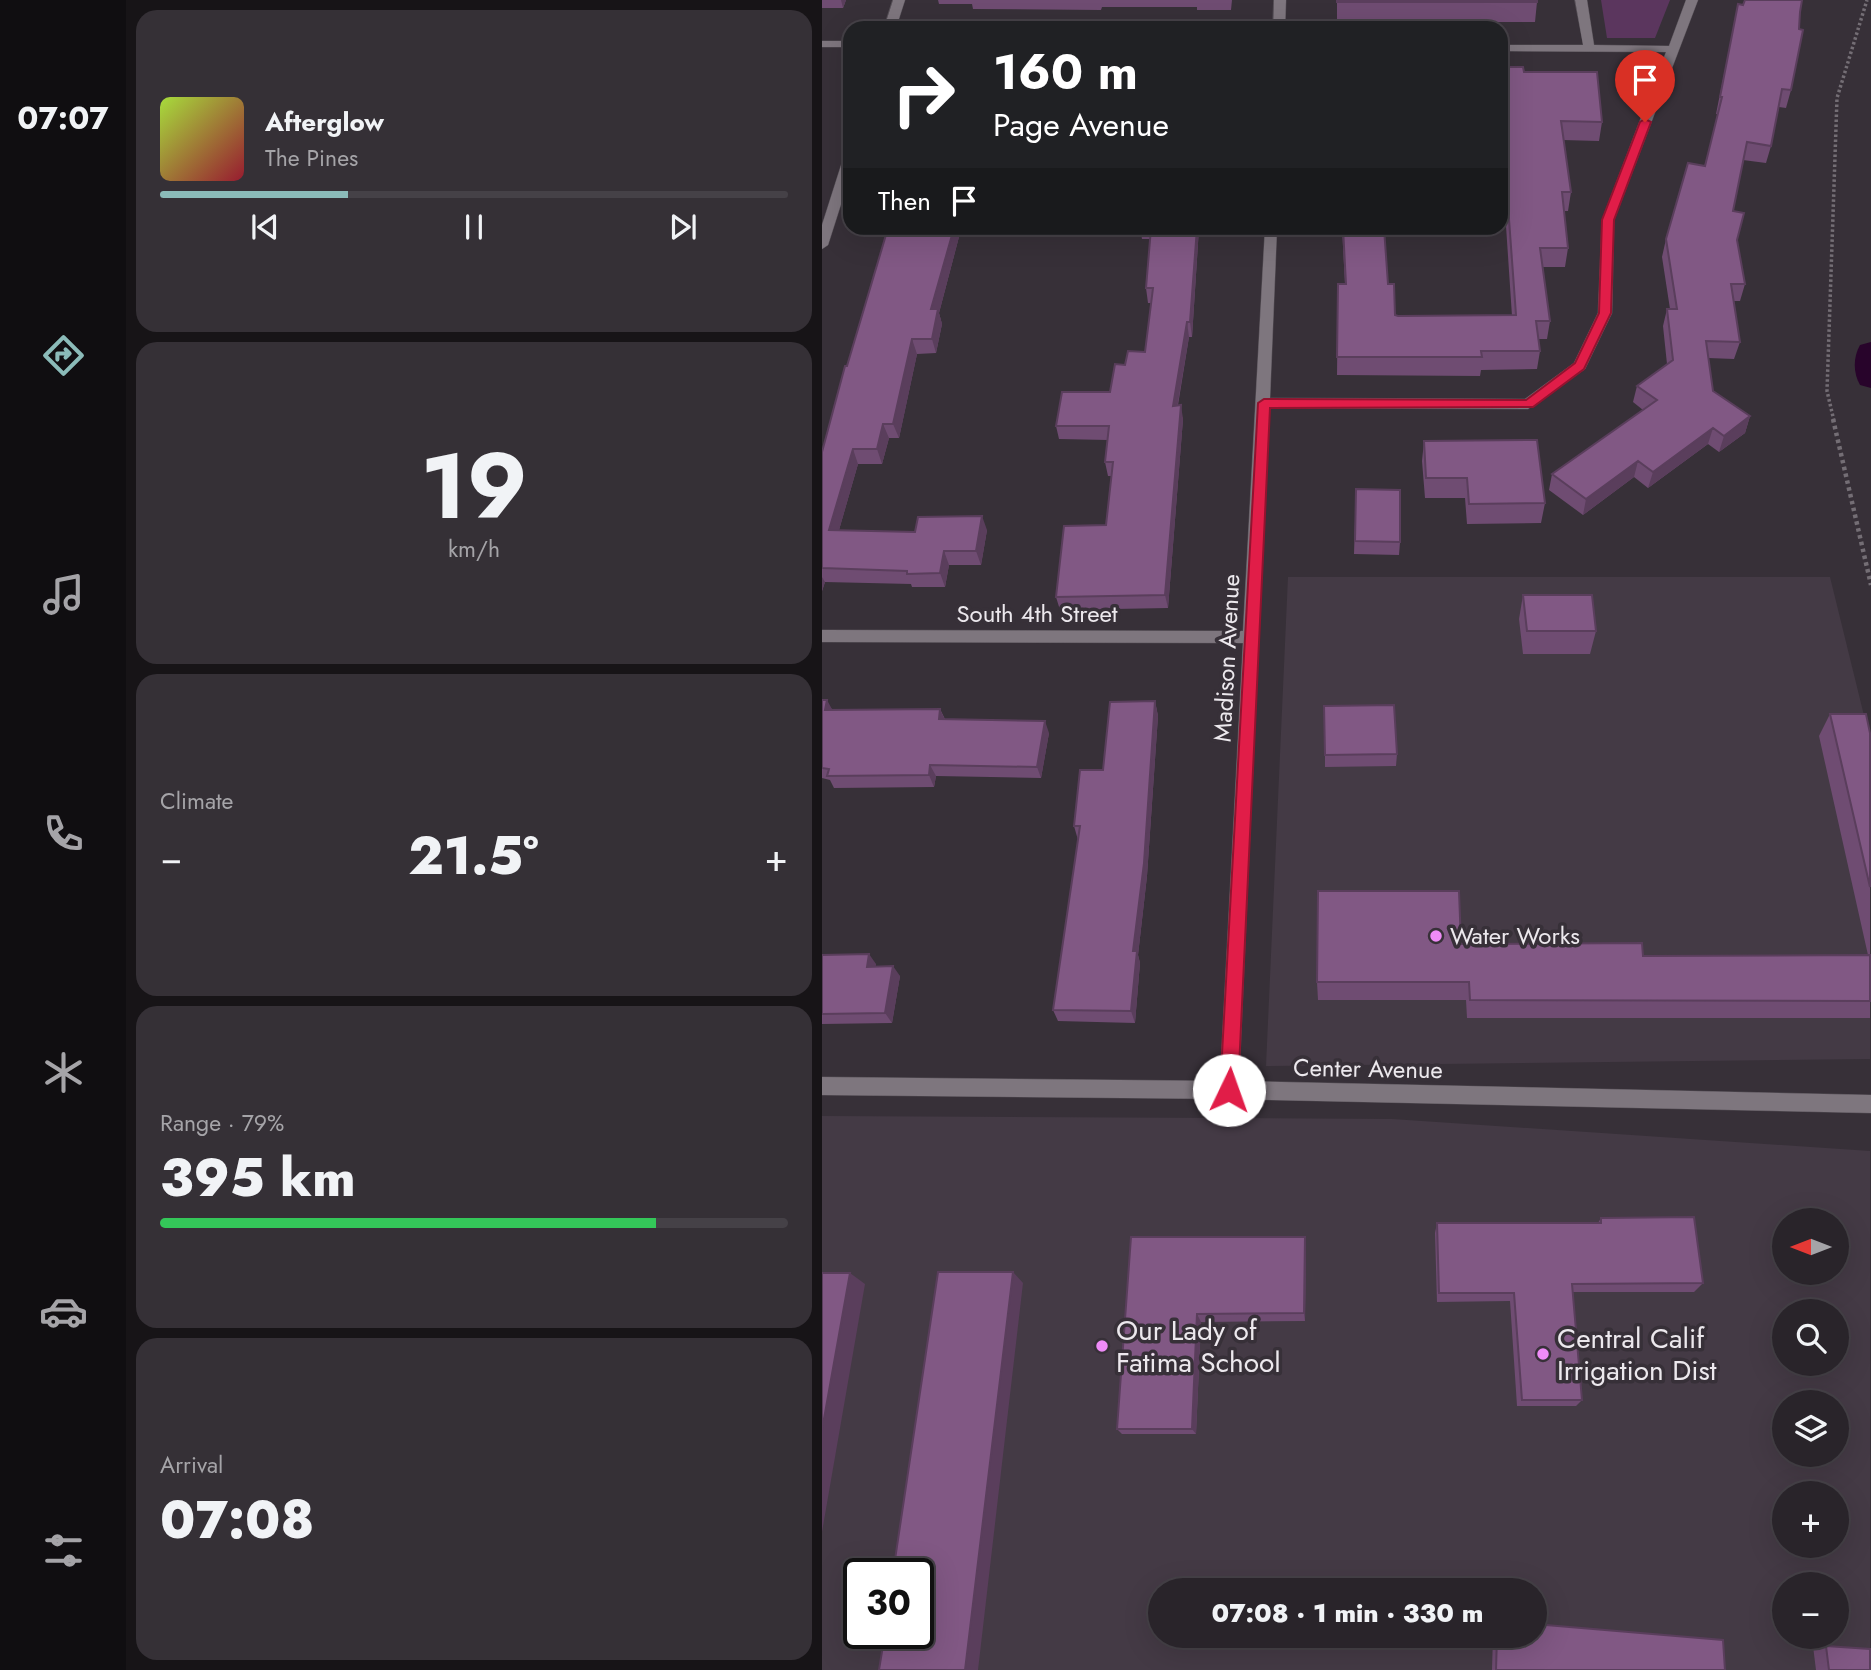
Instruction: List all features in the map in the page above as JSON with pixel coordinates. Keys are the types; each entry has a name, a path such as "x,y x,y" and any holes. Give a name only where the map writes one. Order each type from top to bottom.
{"street":[{"path":"892,21 899,0"},
{"path":"1279,21 1280,0"},
{"path":"1581,0 1589,49"},
{"path":"1264,403 1528,404 1580,366 1605,313 1608,220 1692,0"},
{"path":"822,44 843,44"},
{"path":"1508,48 1673,49"},
{"path":"822,245 843,178"},
{"name":"Madison Avenue","path":"1229,1090 1271,235"},
{"name":"South 4th Street","path":"822,636 1252,638"},
{"name":"Center Avenue","path":"822,1086 1229,1090 1870,1104"}],"path":[{"path":"1867,0 1837,98 1827,390 1870,585"}],"shaded area":[{"path":"1601,0 1670,0 1655,38 1607,38"},
{"path":"1288,577 1830,577 1870,740 1870,1059 1266,1066"},
{"path":"822,1116 1392,1119 1870,1151 1870,1670 822,1670"}],"building":[{"path":"1537,0 1537,2 1337,2"},
{"path":"1745,0 1802,0 1799,29 1803,30 1791,90 1782,89 1771,146 1747,142 1733,211 1744,213 1737,240 1745,284 1731,284 1740,342 1706,341 1713,391 1750,416 1724,436 1713,428 1653,472 1638,461 1586,499 1552,474 1657,400 1637,386 1673,360 1667,309 1677,309 1666,239 1688,163 1705,166 1722,97 1738,4 1743,5"},
{"path":"1508,67 1523,67 1524,72 1597,72 1602,122 1561,121 1571,192 1562,192 1568,248 1540,248 1550,321 1536,321 1540,351 1481,351 1482,357 1337,357 1338,284 1346,284 1343,235 1384,235 1388,284 1394,284 1395,315 1516,315 1508,206"},
{"path":"886,235 952,235 931,309 938,309 932,339 912,339 893,424 883,424 877,449 853,449 829,530 915,532 918,517 982,516 976,551 944,551 940,573 907,574 907,571 822,568 822,452"},
{"path":"1150,235 1196,235 1190,322 1187,322 1173,406 1181,405 1165,595 1056,597 1064,526 1106,525 1113,462 1105,462 1109,426 1056,426 1062,392 1110,392 1115,364 1125,365 1128,351 1145,352 1153,288 1146,288"},
{"path":"1537,440 1545,503 1469,504 1467,478 1426,478 1424,441"},
{"path":"1356,489 1400,490 1400,542 1355,541"},
{"path":"1523,595 1592,595 1596,631 1527,631"},
{"path":"822,700 827,700 825,710 940,709 939,719 1045,721 1037,767 930,765 929,775 827,776 829,769 822,768"},
{"path":"1155,701 1144,863 1133,951 1137,951 1131,1011 1053,1010 1080,826 1074,826 1080,770 1103,770 1110,702"},
{"path":"1394,705 1397,754 1325,755 1324,706"},
{"path":"1830,714 1866,714 1870,733 1870,887"},
{"path":"1318,891 1459,891 1461,944 1642,943 1643,956 1870,955 1870,1001 1470,1000 1469,982 1317,982"},
{"path":"869,954 867,967 893,966 885,1013 822,1014 822,955"},
{"path":"1694,1217 1703,1283 1572,1284 1582,1400 1522,1400 1514,1293 1439,1293 1437,1223 1601,1223 1601,1218"},
{"path":"1131,1237 1305,1237 1304,1313 1197,1314 1192,1429 1117,1429"},
{"path":"938,1272 1013,1272 965,1670 879,1670 882,1649 934,1649 934,1558 895,1558"},
{"path":"822,1273 850,1273 822,1430"},
{"path":"1547,1625 1723,1640 1725,1670 1496,1670 1497,1648 1547,1648"},
{"path":"1826,1649 1870,1649 1870,1670 1829,1670"}],"waterway":[{"path":"1871,353 1871,377"}],"place":[{"name":"Water Works","path":"1436,936"},
{"name":"Our Lady of Fatima School","path":"1102,1346"},
{"name":"Central Calif Irrigation Dist","path":"1543,1354"}],"route":[{"path":"1229,1090 1264,403 1528,404 1580,366 1605,313 1608,220 1645,122"}]}
